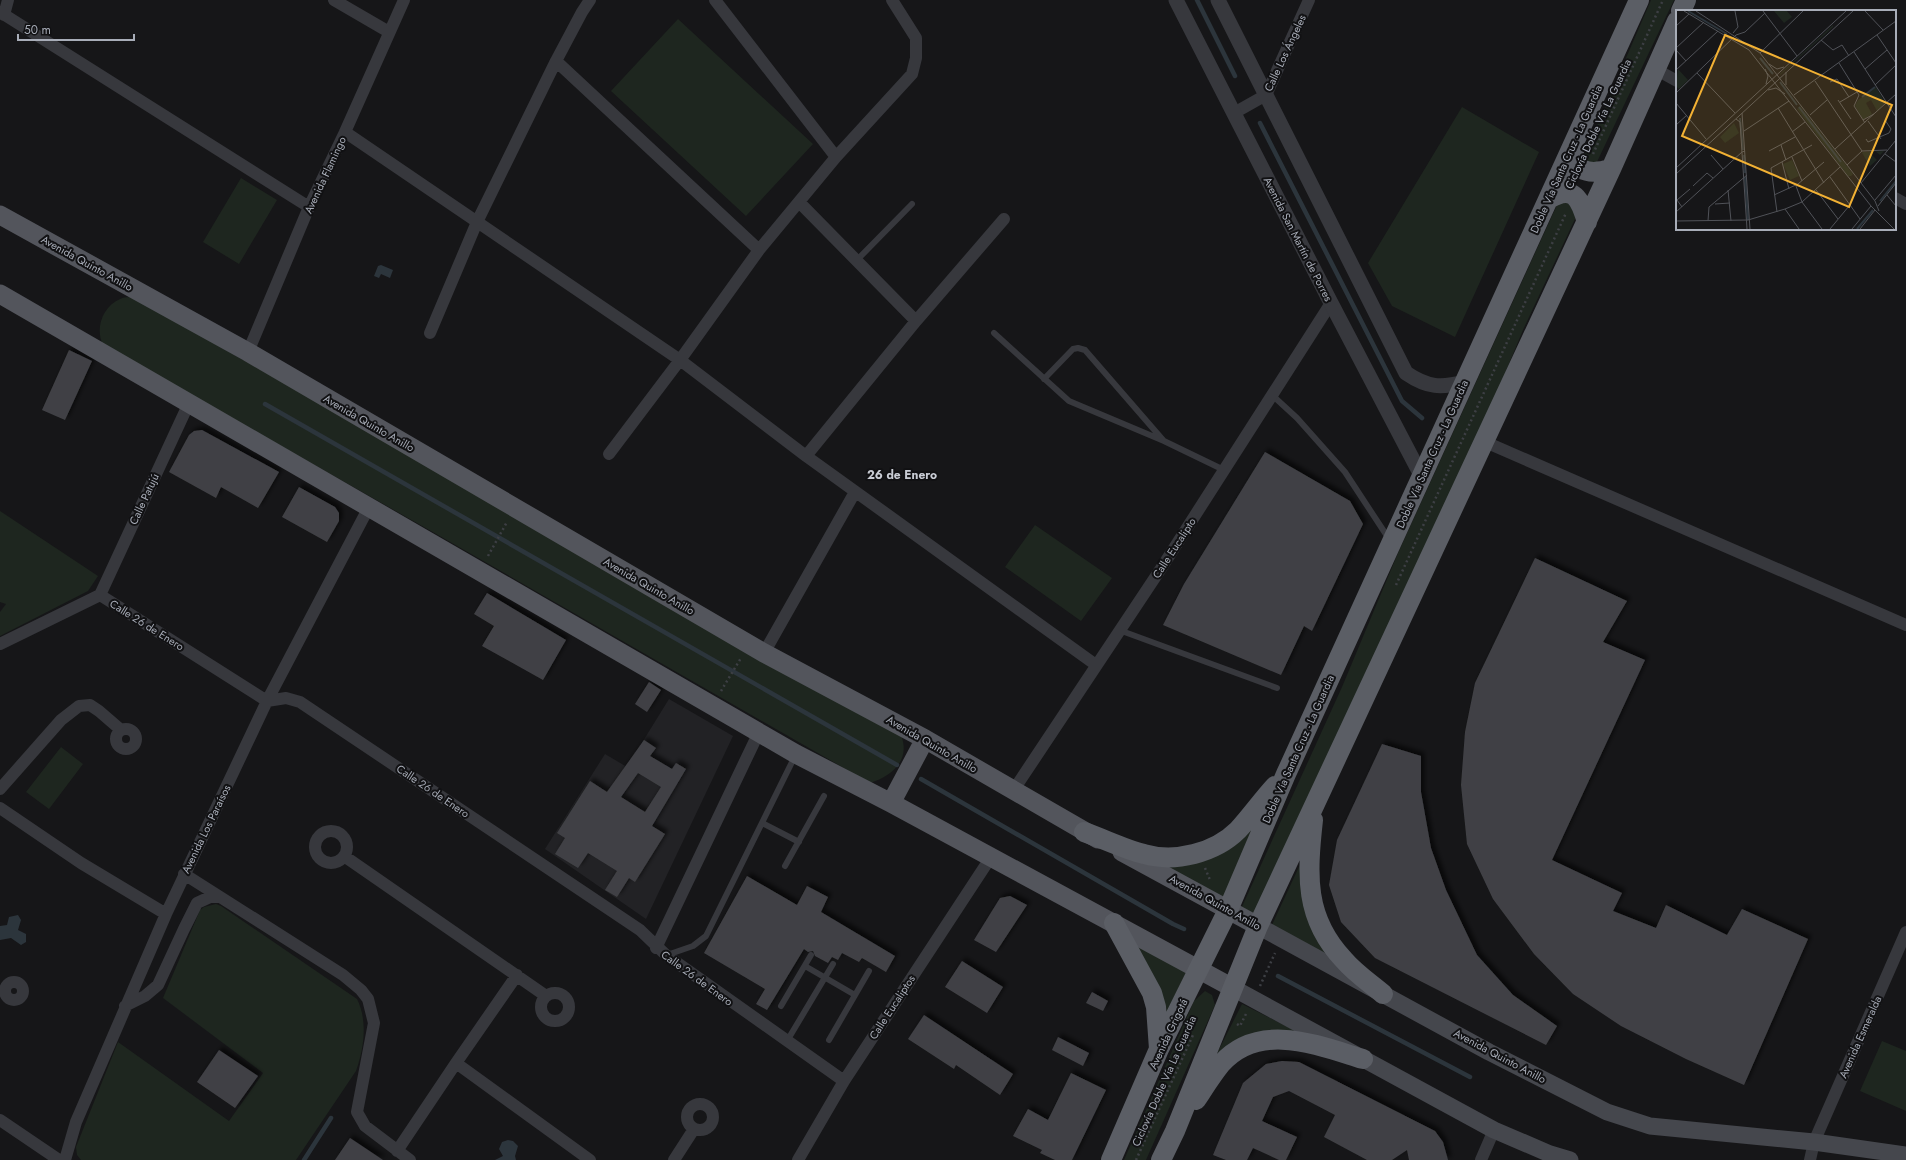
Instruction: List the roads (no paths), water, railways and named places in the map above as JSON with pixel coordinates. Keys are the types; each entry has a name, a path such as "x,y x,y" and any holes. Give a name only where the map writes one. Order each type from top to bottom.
{"highway":[{"name":"Doble Vía Santa Cruz - La Guardia","path":"1228,910 1286,774 1639,0"},
{"path":"1681,10 1686,0"},
{"path":"1161,1160 1175,1131 1258,926 1483,441 1612,169 1676,23"},
{"path":"1576,139 1573,153 1574,161 1585,171 1596,173 1612,169"},
{"path":"1548,199 1559,193 1574,195 1579,198 1587,222"},
{"path":"1084,832 1145,855 1172,857 1192,855 1223,842 1237,830 1286,774"},
{"path":"1315,803 1310,849 1310,880 1313,910 1324,936 1344,961 1383,994"},
{"name":"Avenida Grigotá","path":"1111,1160 1160,1049 1228,910"},
{"path":"1114,923 1152,993 1156,1008 1160,1049"},
{"path":"1175,1131 1222,1064 1235,1053 1253,1043 1286,1039 1309,1043 1362,1059"}],"main road":[{"name":"Avenida Quinto Anillo","path":"0,215 248,352 764,653 925,739 1084,832 1489,1052 1607,1112 1650,1126 1814,1142 1906,1155"},
{"path":"0,294 796,754 891,803 1114,923 1494,1130 1550,1154 1570,1160"},
{"path":"891,803 925,739"}],"street":[{"path":"8,0 2,13 309,207"},
{"path":"334,0 389,32"},
{"name":"Avenida Flamingo","path":"248,352 309,207 345,132 404,0"},
{"path":"430,332 477,222 556,61 590,0"},
{"path":"715,0 836,157"},
{"path":"610,454 759,250 836,157 912,74 916,58 916,38 892,0"},
{"name":"Avenida San Martín de Porres","path":"1176,0 1422,477"},
{"path":"1218,0 1406,373 1424,383 1434,386 1446,386 1465,382"},
{"name":"Calle Los Ángeles","path":"1234,113 1266,95 1309,0"},
{"path":"556,61 759,250"},
{"path":"1656,70 1676,80"},
{"path":"345,132 680,360 855,492 1096,665"},
{"path":"1896,199 1906,204"},
{"path":"800,202 916,321"},
{"path":"806,456 916,321 1004,219"},
{"name":"Calle Eucalipto","path":"1013,791 1224,470 1331,303"},
{"name":"Calle Patujú","path":"100,595 189,403"},
{"path":"1483,441 1906,625"},
{"path":"764,653 855,492"},
{"name":"Avenida Los Paraísos","path":"65,1160 76,1122 125,1006 184,874 267,701 370,507"},
{"name":"Calle 26 de Enero","path":"0,644 100,595 267,701 286,698 300,702 640,930 661,952 844,1081"},
{"path":"0,789 62,720 79,706 90,705 121,730"},
{"path":"661,952 759,732"},
{"path":"0,808 81,863 166,914"},
{"path":"344,856 546,996"},
{"name":"Calle Eucaliptos","path":"798,1160 844,1081 991,857"},
{"path":"184,874 343,975 361,990 368,999 374,1023 357,1112 365,1126 410,1160"},
{"path":"125,1006 145,996 158,985 197,903 210,897 220,897"},
{"name":"Avenida Esmeralda","path":"1810,1160 1814,1142 1906,932"},
{"path":"397,1151 517,975"},
{"path":"456,1063 590,1160"},
{"path":"0,1120 59,1160"},
{"path":"674,1160 694,1129"},
{"path":"1481,1160 1494,1130"}],"lane":[{"path":"857,260 912,204"},
{"path":"994,333 1069,402 1164,441 1224,470"},
{"path":"1044,378 1073,349 1078,348 1084,350 1164,441"},
{"path":"1272,395 1297,418 1345,472 1392,544"},
{"path":"1119,630 1277,688"},
{"path":"661,952 694,946 706,936 796,754"},
{"path":"785,866 824,796"},
{"path":"762,823 799,842"},
{"path":"781,1006 811,955"},
{"path":"786,1041 833,964"},
{"path":"805,966 855,996"},
{"path":"829,1040 869,971"}],"waterway":[{"path":"1197,0 1235,76"},
{"path":"1260,123 1402,401 1422,418"},
{"path":"265,404 897,765"},
{"path":"921,779 1184,929"},
{"path":"1278,976 1470,1077"},
{"path":"304,1160 331,1118"}],"district":[{"name":"26 de Enero","path":"902,475"}]}
